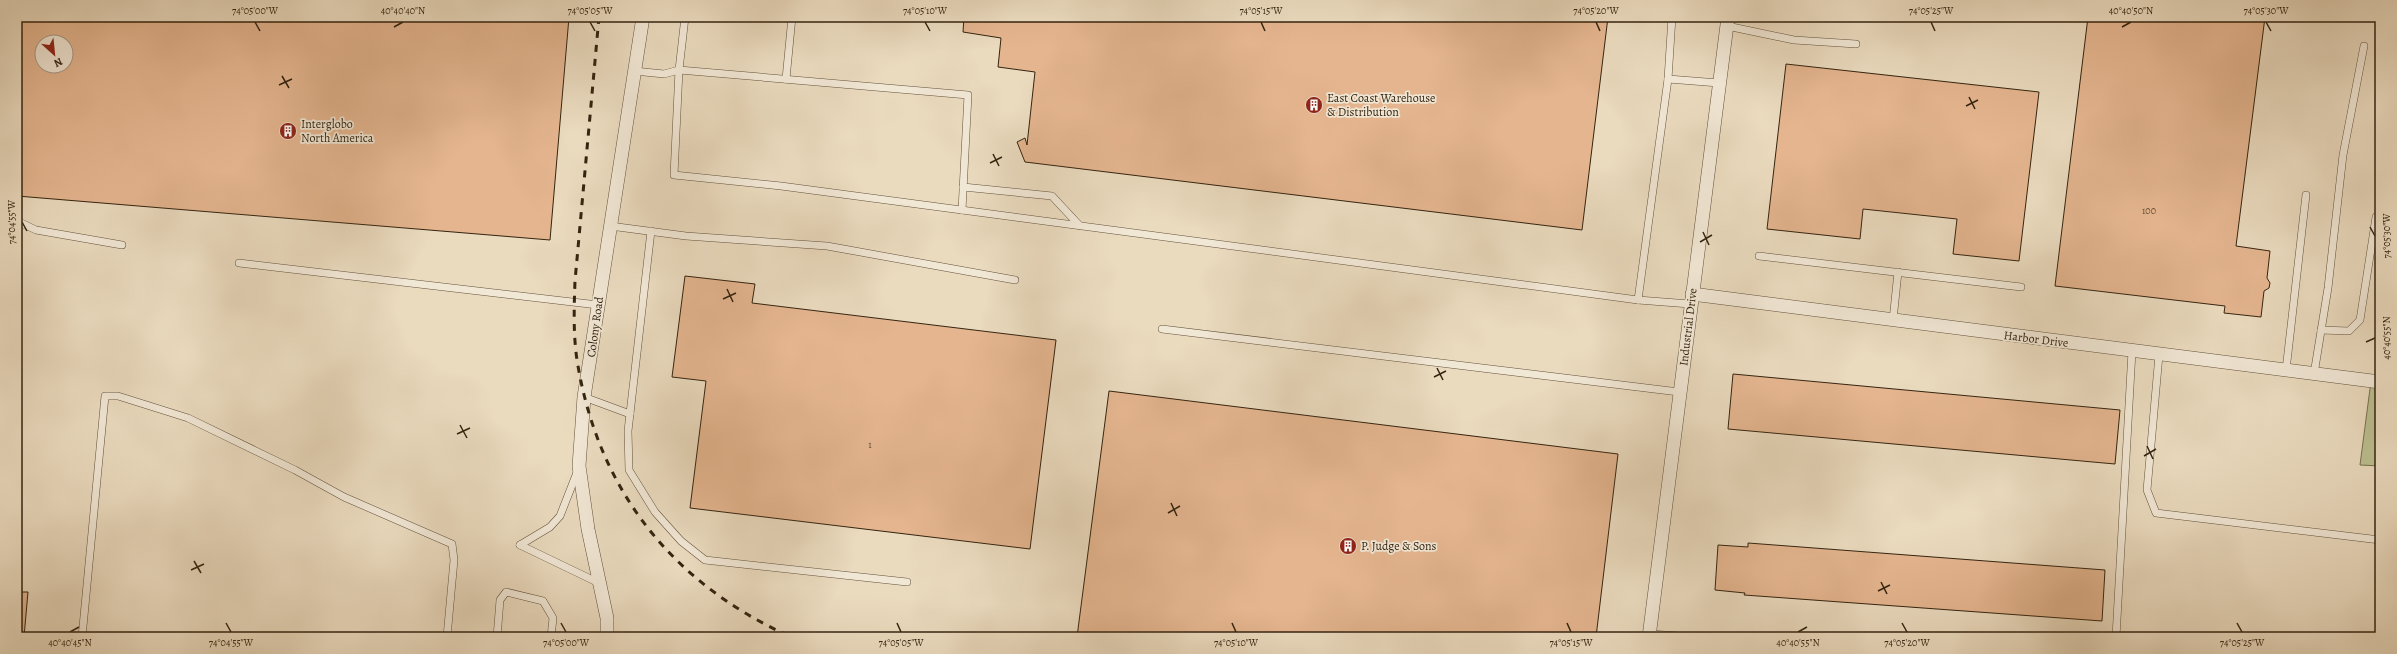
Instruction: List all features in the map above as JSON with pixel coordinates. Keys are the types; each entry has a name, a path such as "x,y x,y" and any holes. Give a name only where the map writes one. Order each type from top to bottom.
{"street":[{"name":"Colony Road","path":"607,637 607,618 601,584 588,530 579,466 584,397 634,71 644,17"},
{"name":"Industrial Drive","path":"1649,635 1727,22"},
{"name":"Harbor Drive","path":"1691,299 1893,320 2380,382"}],"lane":[{"path":"685,17 679,70 674,175 781,186 1638,300 1691,299"},
{"path":"786,79 792,17"},
{"path":"1638,300 1668,79 1672,17"},
{"path":"1727,22 1794,40 1856,44"},
{"path":"2314,374 2328,288 2343,154 2364,46"},
{"path":"634,71 664,74 679,70 968,95 962,210"},
{"path":"1668,79 1720,82"},
{"path":"963,187 1052,196 1079,225"},
{"path":"2286,370 2306,195"},
{"path":"2321,330 2348,331 2360,320 2376,217"},
{"path":"17,221 36,230 122,244"},
{"path":"610,226 651,231 827,246 1015,280"},
{"path":"651,231 628,431 629,470 654,512 682,541 705,560 907,582"},
{"path":"1759,256 2021,287"},
{"path":"239,263 598,305"},
{"path":"1893,320 1898,272"},
{"path":"1162,329 1679,392"},
{"path":"2116,637 2132,351"},
{"path":"2159,355 2147,490 2156,513 2380,540"},
{"path":"82,637 105,396 118,396 188,418 295,470 344,497 452,544 454,560 447,637"},
{"path":"584,397 630,414"},
{"path":"579,466 560,516 550,527 520,545 601,584"},
{"path":"497,637 500,600 506,592 543,601 553,618 551,637"},
{"path":"1649,635 1694,637"}],"green space":[{"path":"2371,381 2380,383 2380,466 2360,465"}],"building":[{"name":"Interglobo North America","path":"17,17 569,17 550,240 17,196"},
{"name":"East Coast Warehouse & Distribution","path":"964,17 1608,17 1582,230 1025,162 1017,142 1025,138 1027,145 1035,72 998,67 1001,38 963,32"},
{"path":"2088,17 2265,17 2236,246 2270,251 2267,278 2270,283 2269,288 2264,291 2261,317 2224,313 2225,306 2055,286"},
{"path":"1786,64 2039,92 2019,261 1953,254 1957,219 1863,209 1860,239 1767,229"},
{"path":"685,276 755,284 752,303 1056,340 1030,549 690,508 706,381 672,377"},
{"path":"1733,374 2120,410 2115,464 1728,429"},
{"name":"P. Judge & Sons","path":"1109,391 1618,454 1596,637 1077,637"},
{"path":"1748,543 2105,570 2102,621 1744,595 1745,593 1715,590 1718,545 1748,547"},
{"path":"17,592 28,592 24,637 17,637"}],"railway":[{"path":"599,17 574,302 576,355 589,412 604,454 624,494 649,529 678,561 711,590 749,615 791,637"}],"place":[{"name":"East Coast Warehouse & Distribution","path":"1314,105"},
{"name":"Interglobo North America","path":"288,131"},
{"name":"P. Judge & Sons","path":"1348,546"}]}
